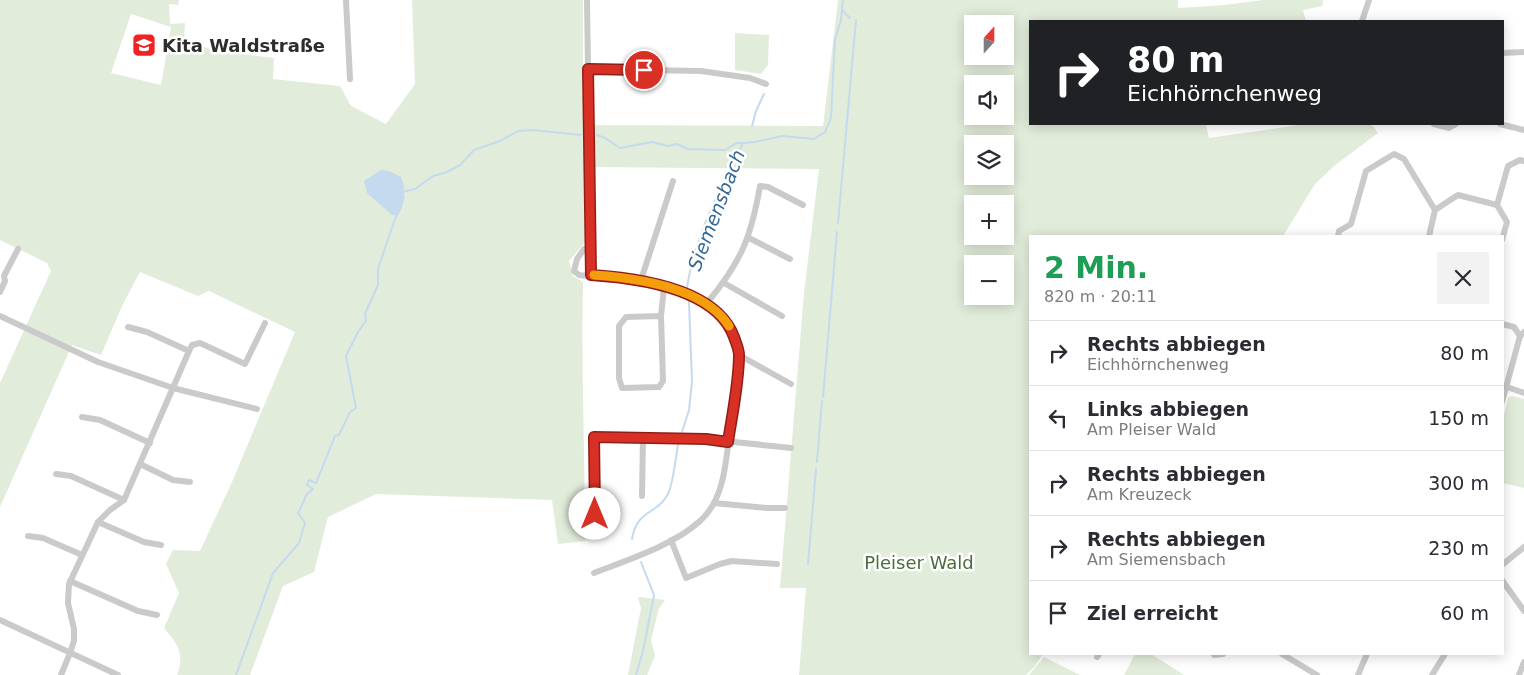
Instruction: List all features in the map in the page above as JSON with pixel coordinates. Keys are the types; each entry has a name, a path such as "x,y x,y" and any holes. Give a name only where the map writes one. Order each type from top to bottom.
{"street":[{"path":"346,0 350,79"},
{"path":"587,0 591,275"},
{"path":"1362,20 1369,0"},
{"path":"1504,54 1524,52"},
{"path":"588,69 701,71 750,78 766,84"},
{"path":"1438,125 1449,128 1454,125"},
{"path":"1504,125 1524,130"},
{"path":"1338,235 1339,231 1351,224 1366,171 1394,154 1404,159 1435,210 1430,235"},
{"path":"1503,235 1507,222 1498,205 1508,166 1520,160 1524,161"},
{"path":"642,280 673,181"},
{"path":"707,303 724,284 739,259 755,216 760,186 768,187 803,205"},
{"path":"1435,210 1458,195 1498,205"},
{"path":"748,238 790,259"},
{"path":"0,292 6,281 2,275 18,249"},
{"path":"590,249 584,249 575,264 574,271 578,275 642,280 707,303 728,324 739,355 721,484 714,503 701,521 688,531 594,573"},
{"path":"724,284 782,316"},
{"path":"661,316 626,317 619,326 620,378 622,388 659,387 662,381 661,316 664,287"},
{"path":"0,316 89,358 173,388 257,409"},
{"path":"60,675 74,641 74,629 68,603 70,581 98,522 124,500 192,345 200,343 245,364 265,323"},
{"path":"1504,324 1514,327 1522,334 1504,387 1524,393"},
{"path":"128,327 147,332 189,351"},
{"path":"739,355 791,384"},
{"path":"82,418 100,420 150,443"},
{"path":"595,514 594,437 706,439 791,448"},
{"path":"642,496 643,437"},
{"path":"140,464 173,480 190,482"},
{"path":"56,474 71,476 124,500"},
{"path":"714,503 785,508"},
{"path":"98,522 144,542 162,545"},
{"path":"28,536 43,538 82,555"},
{"path":"671,540 686,578 720,564 732,562 777,564"},
{"path":"1504,563 1524,547"},
{"path":"70,581 138,611 157,615"},
{"path":"1504,583 1524,611"},
{"path":"0,620 118,675"},
{"path":"1286,655 1317,675"},
{"path":"1358,675 1367,655"},
{"path":"1432,675 1444,655"},
{"path":"1519,675 1524,662"}],"green space":[{"name":"Pleiser Wald","path":"0,0 179,0 178,5 169,4 170,24 185,23 184,39 212,50 274,58 273,79 340,86 351,106 386,124 415,84 412,0 583,0 583,125 823,126 838,0 1178,0 1178,8 1263,0 1323,0 1322,6 1303,10 1306,20 1029,20 1029,125 1206,125 1209,138 1300,125 1370,125 1378,133 1334,166 1315,184 1284,235 1029,235 1029,655 1042,655 1026,675 799,675 806,588 780,588 804,293 819,169 587,167 587,240 569,261 573,276 583,282 582,347 585,541 558,544 552,500 376,494 328,517 314,572 283,586 250,675 177,675 180,661 179,650 164,628 179,593 166,564 173,550 200,551 232,482 295,332 209,291 198,296 140,272 123,304 101,355 72,345 0,507 0,383 51,271 47,263 0,240","holes":["131,14 171,27 161,85 111,73","406,191 403,207 378,201 367,193"]},
{"path":"735,33 769,35 768,65 761,74 735,70"},
{"path":"1512,396 1524,399 1524,488 1504,483 1504,416 1508,398"},
{"path":"638,597 665,600 659,608 651,640 655,656 647,675 628,675 641,608"},
{"path":"1134,655 1153,655 1184,675 1124,675"},
{"path":"1044,657 1080,675 1029,675"}],"water":[{"path":"381,170 389,171 401,177 405,196 398,215 392,215 367,193 364,181"}],"waterway":[{"name":"Siemensbach","path":"687,288 696,251 709,213 743,143 782,136 814,139 825,132 831,118 835,39 841,20 843,0"},
{"path":"843,11 850,18"},
{"path":"838,223 856,20"},
{"path":"752,126 756,111 764,94"},
{"path":"405,192 415,189 433,176 447,172 460,165 474,150 500,141 518,131 533,130 581,135"},
{"path":"597,135 620,148 652,142 668,146 677,144 688,149 725,150 737,143 742,143"},
{"path":"236,675 273,573 299,543 305,523 298,513 307,494 313,489 307,485 309,480 316,483 335,436 339,435 350,412 356,408 346,356 366,321 365,314 378,285 378,269 397,213"},
{"path":"823,397 837,232"},
{"name":"Siemensbach","path":"682,432 689,410 692,382 689,302"},
{"path":"817,462 822,401"},
{"name":"Siemensbach","path":"632,539 638,522 664,501 670,490 678,444"},
{"path":"808,564 816,469"},
{"name":"Siemensbach","path":"636,675 643,651 654,595 641,562"}],"slow traffic":[{"path":"594,275 642,280 696,298 716,310 729,326"}],"place":[{"name":"Kita Waldstraße","path":"144,45"}],"route":[{"path":"595,514 594,437 706,439 728,442 739,355 728,324 707,303 642,280 591,275 588,69 644,70"}]}
